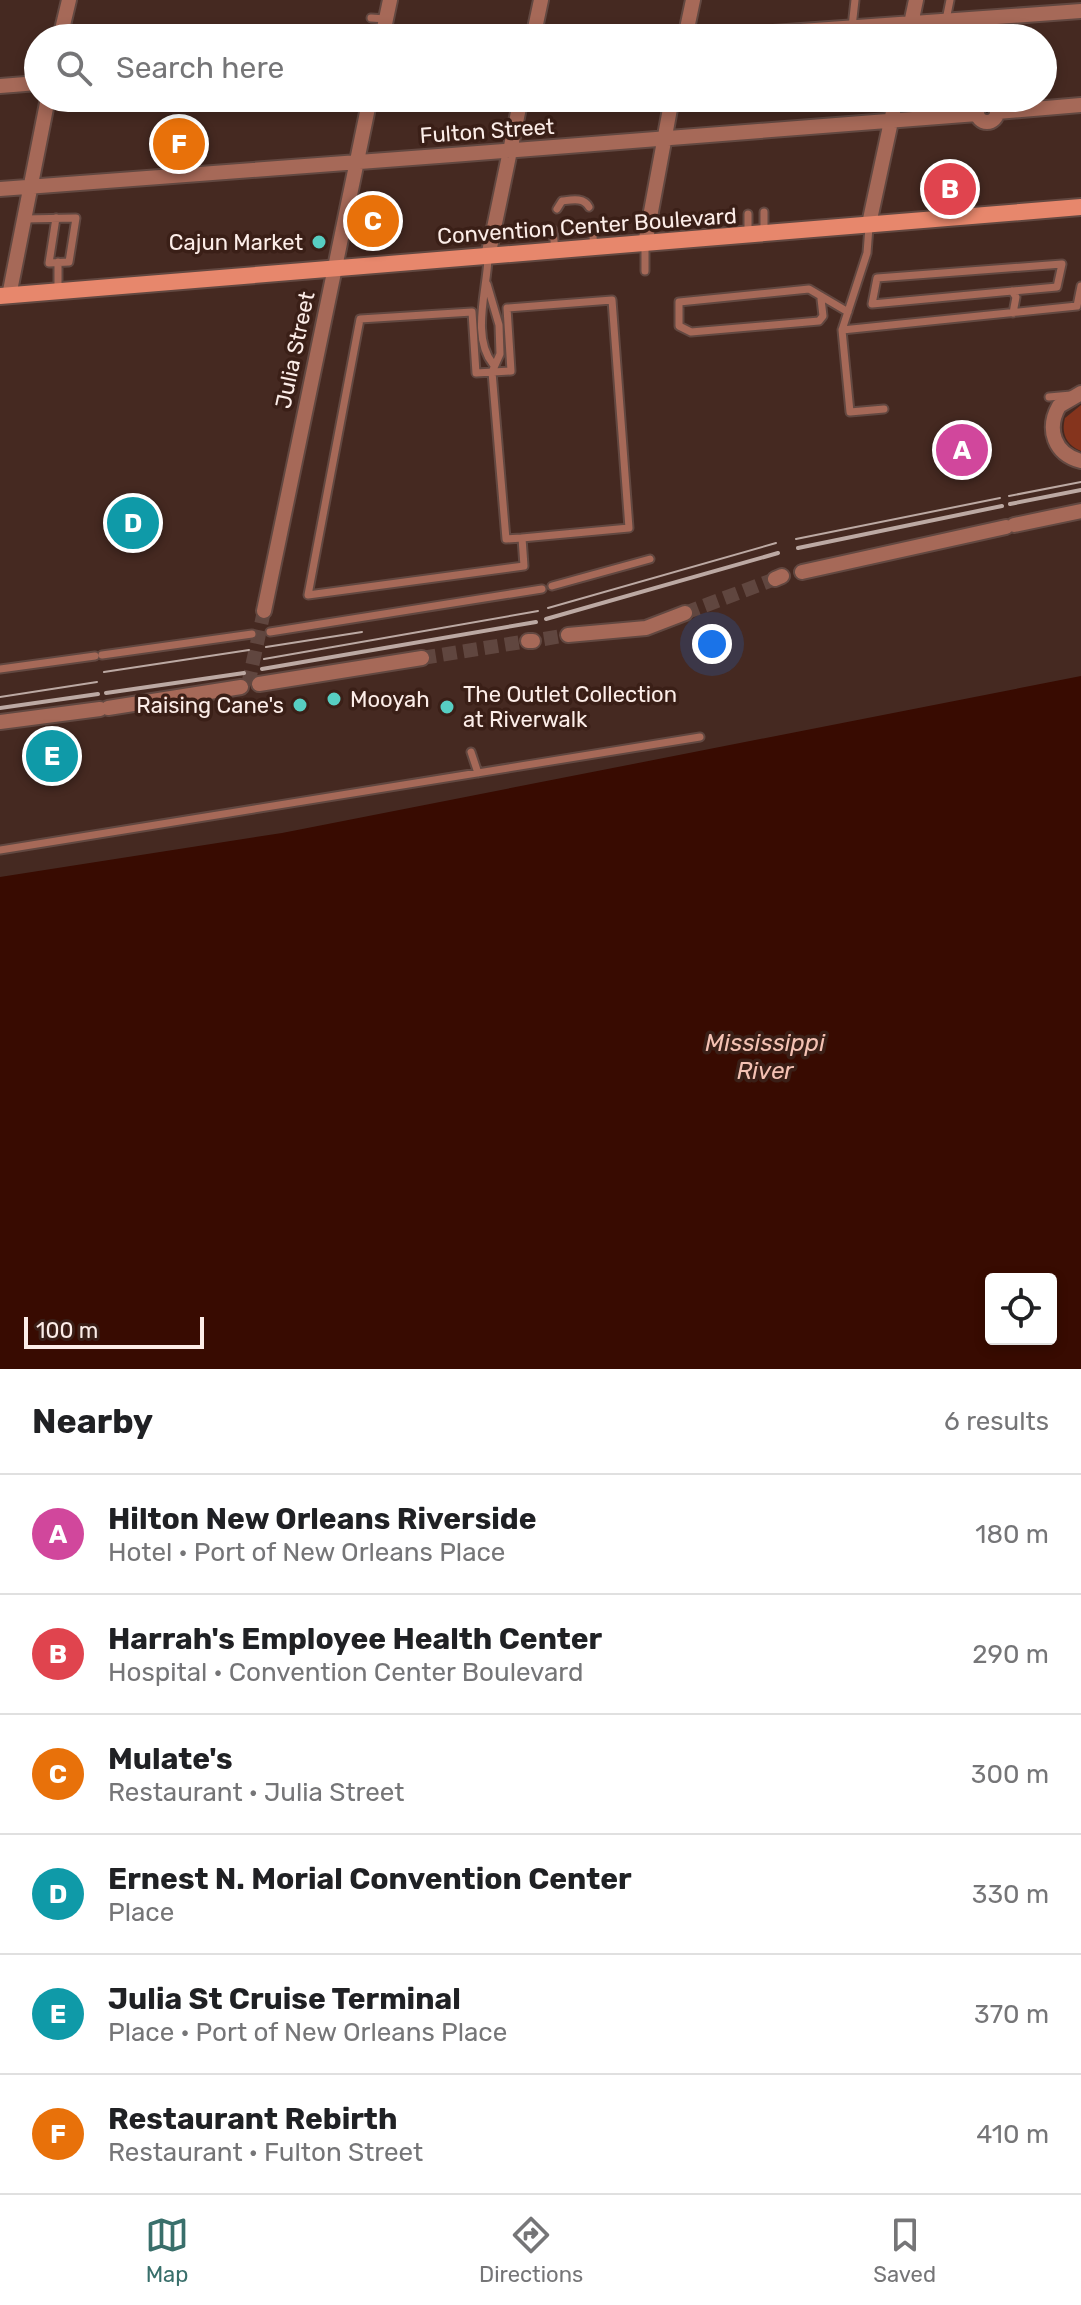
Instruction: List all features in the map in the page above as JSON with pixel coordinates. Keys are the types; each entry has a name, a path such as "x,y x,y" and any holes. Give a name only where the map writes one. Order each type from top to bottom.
{"street":[{"path":"63,24 69,0"},
{"path":"380,24 379,18 390,0"},
{"path":"536,24 541,0"},
{"path":"688,24 693,0"},
{"path":"911,22 916,0"},
{"path":"887,24 1081,11"},
{"path":"0,86 24,84"},
{"name":"Fulton Street","path":"1057,107 1081,105"},
{"path":"5,296 45,112"},
{"name":"Julia Street","path":"264,611 367,112"},
{"path":"488,257 518,112"},
{"path":"645,244 669,112"},
{"path":"869,224 893,112"},
{"name":"Fulton Street","path":"0,189 663,142 792,127 977,114 987,122 997,112"},
{"name":"Convention Center Boulevard","path":"5,296 335,266 488,257 1081,207"},
{"path":"1079,392 1055,413 1052,431 1060,449 1081,461"},
{"path":"802,572 1081,511"},
{"path":"568,635 646,628 685,613"},
{"path":"259,684 422,658"},
{"path":"0,722 241,687"}],"lane":[{"path":"852,24 855,0"},
{"path":"946,20 950,0"},
{"path":"557,209 562,201 569,200 587,203 589,207"},
{"path":"756,235 764,212"},
{"path":"748,214 756,235"},
{"path":"24,219 56,218 76,218 69,262 49,263 56,218"},
{"path":"869,224 867,253 842,330 850,412 884,409"},
{"path":"592,227 594,248"},
{"path":"553,230 555,251"},
{"path":"645,244 645,271"},
{"path":"488,257 487,284 482,302 485,355 492,368 506,539 629,528 612,300 507,308 511,371 492,368 476,373 472,312 360,319 308,595 524,566 522,538"},
{"path":"58,262 58,292"},
{"path":"1062,264 1057,287 1012,292 872,304 877,278 1062,264"},
{"path":"487,284 499,325 500,354 492,368"},
{"path":"842,330 1013,310 1079,309 1081,286"},
{"path":"821,299 823,316 819,321 691,332 679,326 679,302 809,289 821,299 848,312"},
{"path":"1012,292 1017,305 1013,310"},
{"path":"1049,397 1079,392"},
{"path":"552,586 650,559"},
{"path":"270,632 542,589"},
{"path":"0,669 252,634"},
{"path":"0,850 700,737"},
{"path":"471,752 478,773"}],"shaded area":[{"path":"1081,405 1081,451 1068,442 1064,429 1065,418"}],"water":[{"name":"Mississippi River","path":"1081,676 1081,1369 0,1369 0,877 282,833"}],"tunnel":[{"path":"685,613 775,579"},
{"path":"248,685 264,611"},
{"path":"544,639 568,635"},
{"path":"422,658 528,641"}],"tram line":[{"path":"1009,496 1081,482"},
{"path":"796,539 1000,498"},
{"path":"548,608 776,543"},
{"path":"264,659 538,611"},
{"path":"266,647 362,632"},
{"path":"104,672 249,650"},
{"path":"0,697 97,682"}],"railway":[{"path":"1010,504 1081,490"},
{"path":"798,548 1002,506"},
{"path":"546,619 778,553"},
{"path":"262,669 536,622"},
{"path":"106,693 244,673"},
{"path":"0,708 98,694"}],"place":[{"name":"Restaurant Rebirth","path":"179,144"},
{"name":"Harrah's Employee Health Center","path":"950,189"},
{"name":"Mulate's","path":"373,221"},
{"name":"Cajun Market","path":"319,242"},
{"name":"Hilton New Orleans Riverside","path":"962,450"},
{"name":"Ernest N. Morial Convention Center","path":"133,523"},
{"name":"Mooyah","path":"334,699"},
{"name":"Raising Cane's","path":"300,705"},
{"name":"The Outlet Collection at Riverwalk","path":"447,707"},
{"name":"Julia St Cruise Terminal","path":"52,756"}]}
